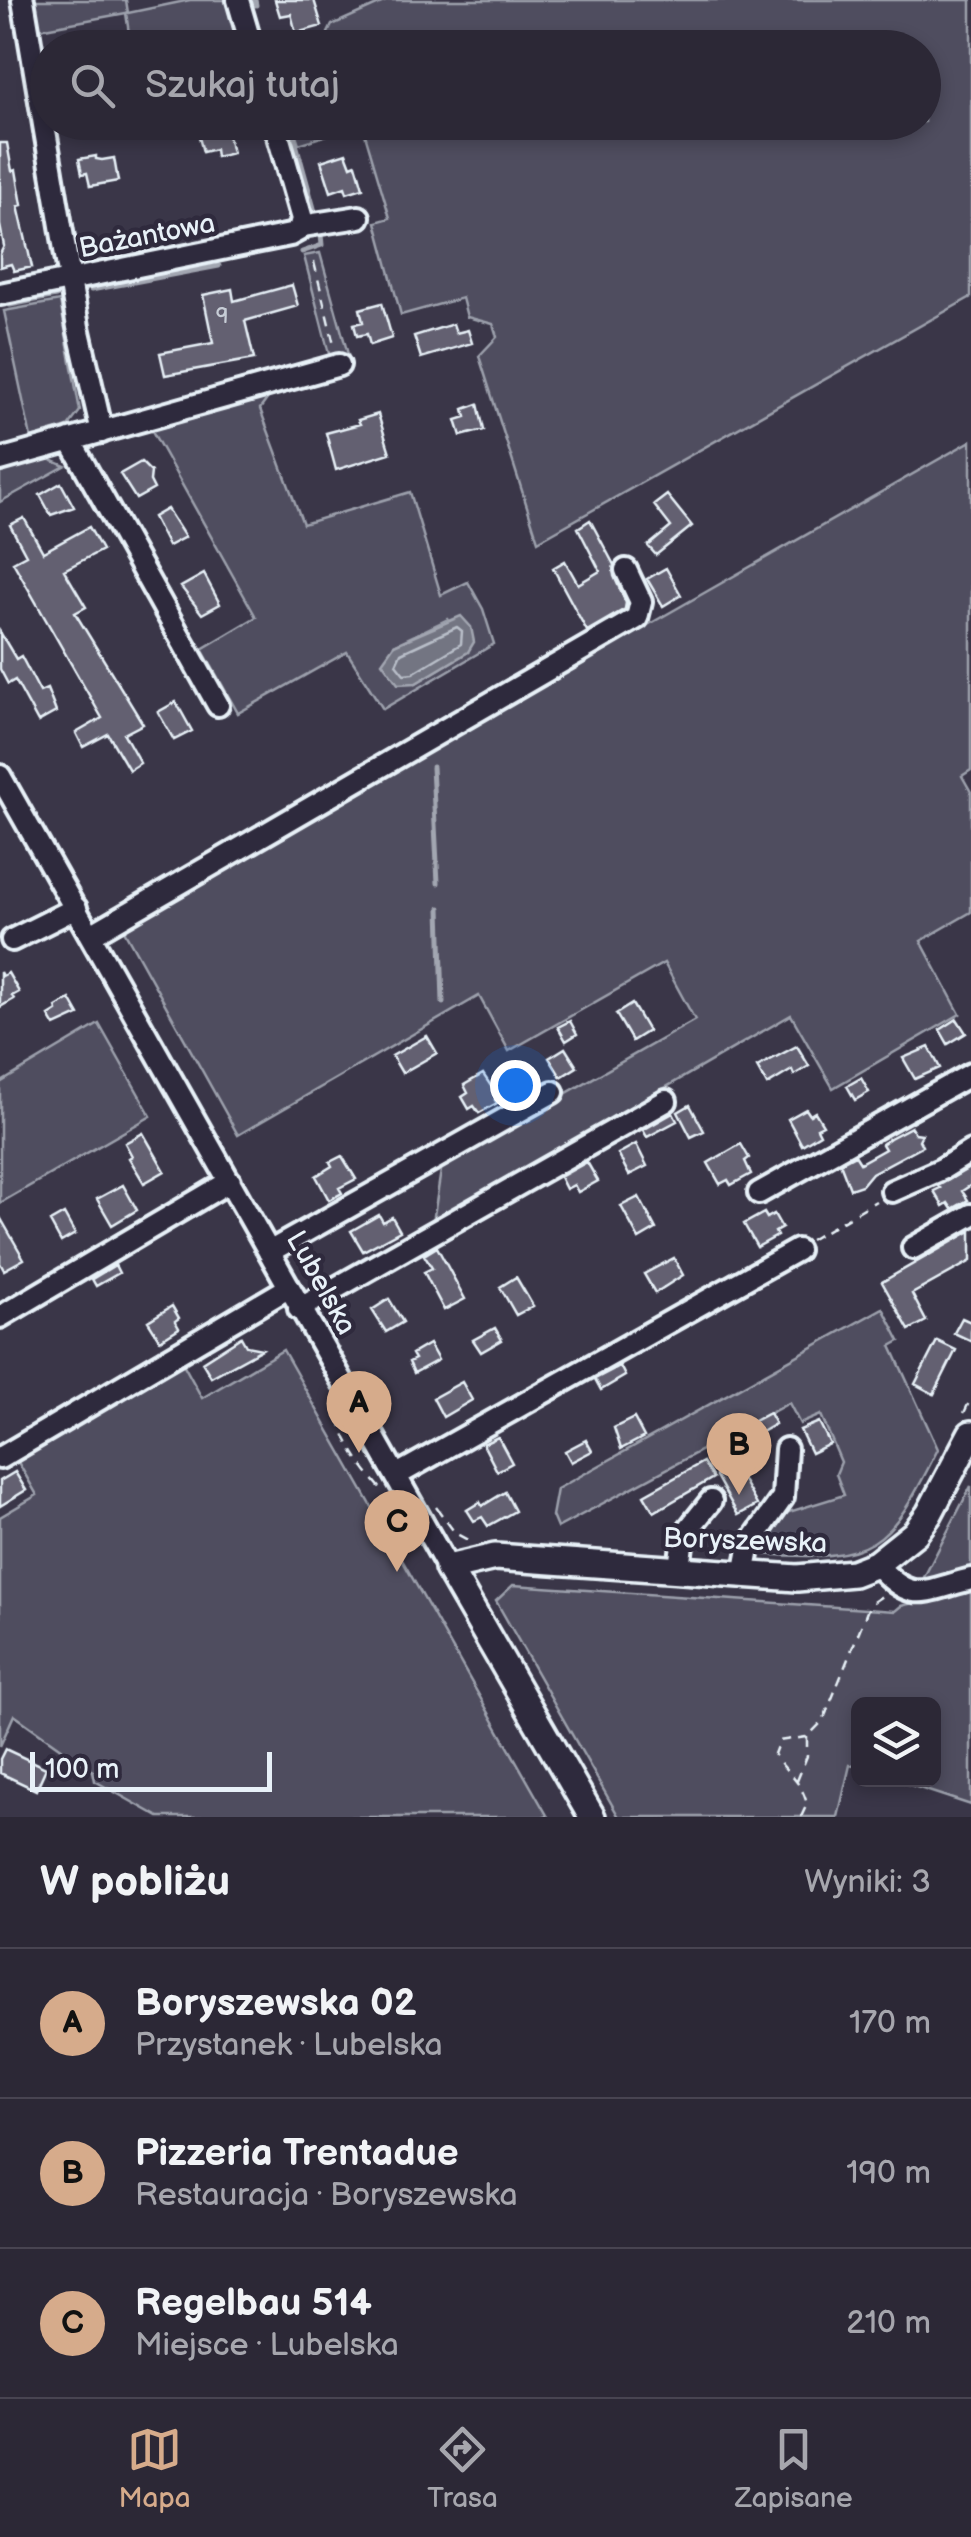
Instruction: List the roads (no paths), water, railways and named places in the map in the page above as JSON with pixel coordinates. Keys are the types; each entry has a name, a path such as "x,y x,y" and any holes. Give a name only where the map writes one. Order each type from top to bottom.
{"main road":[{"name":"Boryszewska","path":"448,1568 494,1556 744,1574 823,1577 853,1573 876,1564 915,1533 971,1434"},
{"name":"Lubelska","path":"448,1568 592,1817"}],"street":[{"path":"23,0 30,42"},
{"path":"238,0 247,30"},
{"path":"47,140 102,432"},
{"path":"279,140 302,226"},
{"name":"Bażantowa","path":"0,294 290,235 302,226 359,217"},
{"path":"0,460 339,365"},
{"path":"70,440 218,705"},
{"path":"91,935 637,618 642,602 626,570"},
{"name":"Lubelska","path":"0,776 448,1568"},
{"path":"12,940 76,908"},
{"path":"759,1193 971,1074"},
{"path":"269,1252 553,1092"},
{"path":"299,1309 666,1101"},
{"path":"892,1191 971,1151"},
{"path":"0,1316 230,1180"},
{"path":"913,1248 971,1215"},
{"path":"398,1475 797,1250"},
{"path":"0,1458 288,1288"},
{"path":"744,1574 750,1544 782,1497 786,1449"},
{"path":"679,1570 684,1536 711,1501"},
{"path":"876,1564 896,1586 917,1592 971,1579"}],"water":[{"path":"461,616 471,627 474,642 468,652 416,683 398,684 382,662 394,645"}],"waterway":[{"path":"255,0 256,5"},
{"path":"295,140 315,212"},
{"path":"302,252 322,245 321,235"},
{"path":"91,290 219,266"},
{"path":"10,305 56,296"},
{"path":"432,767 438,883"},
{"path":"440,908 443,1003"}],"place":[{"name":"Boryszewska 02","path":"359,1453"},
{"name":"Pizzeria Trentadue","path":"739,1495"},
{"name":"Regelbau 514","path":"397,1572"}]}
